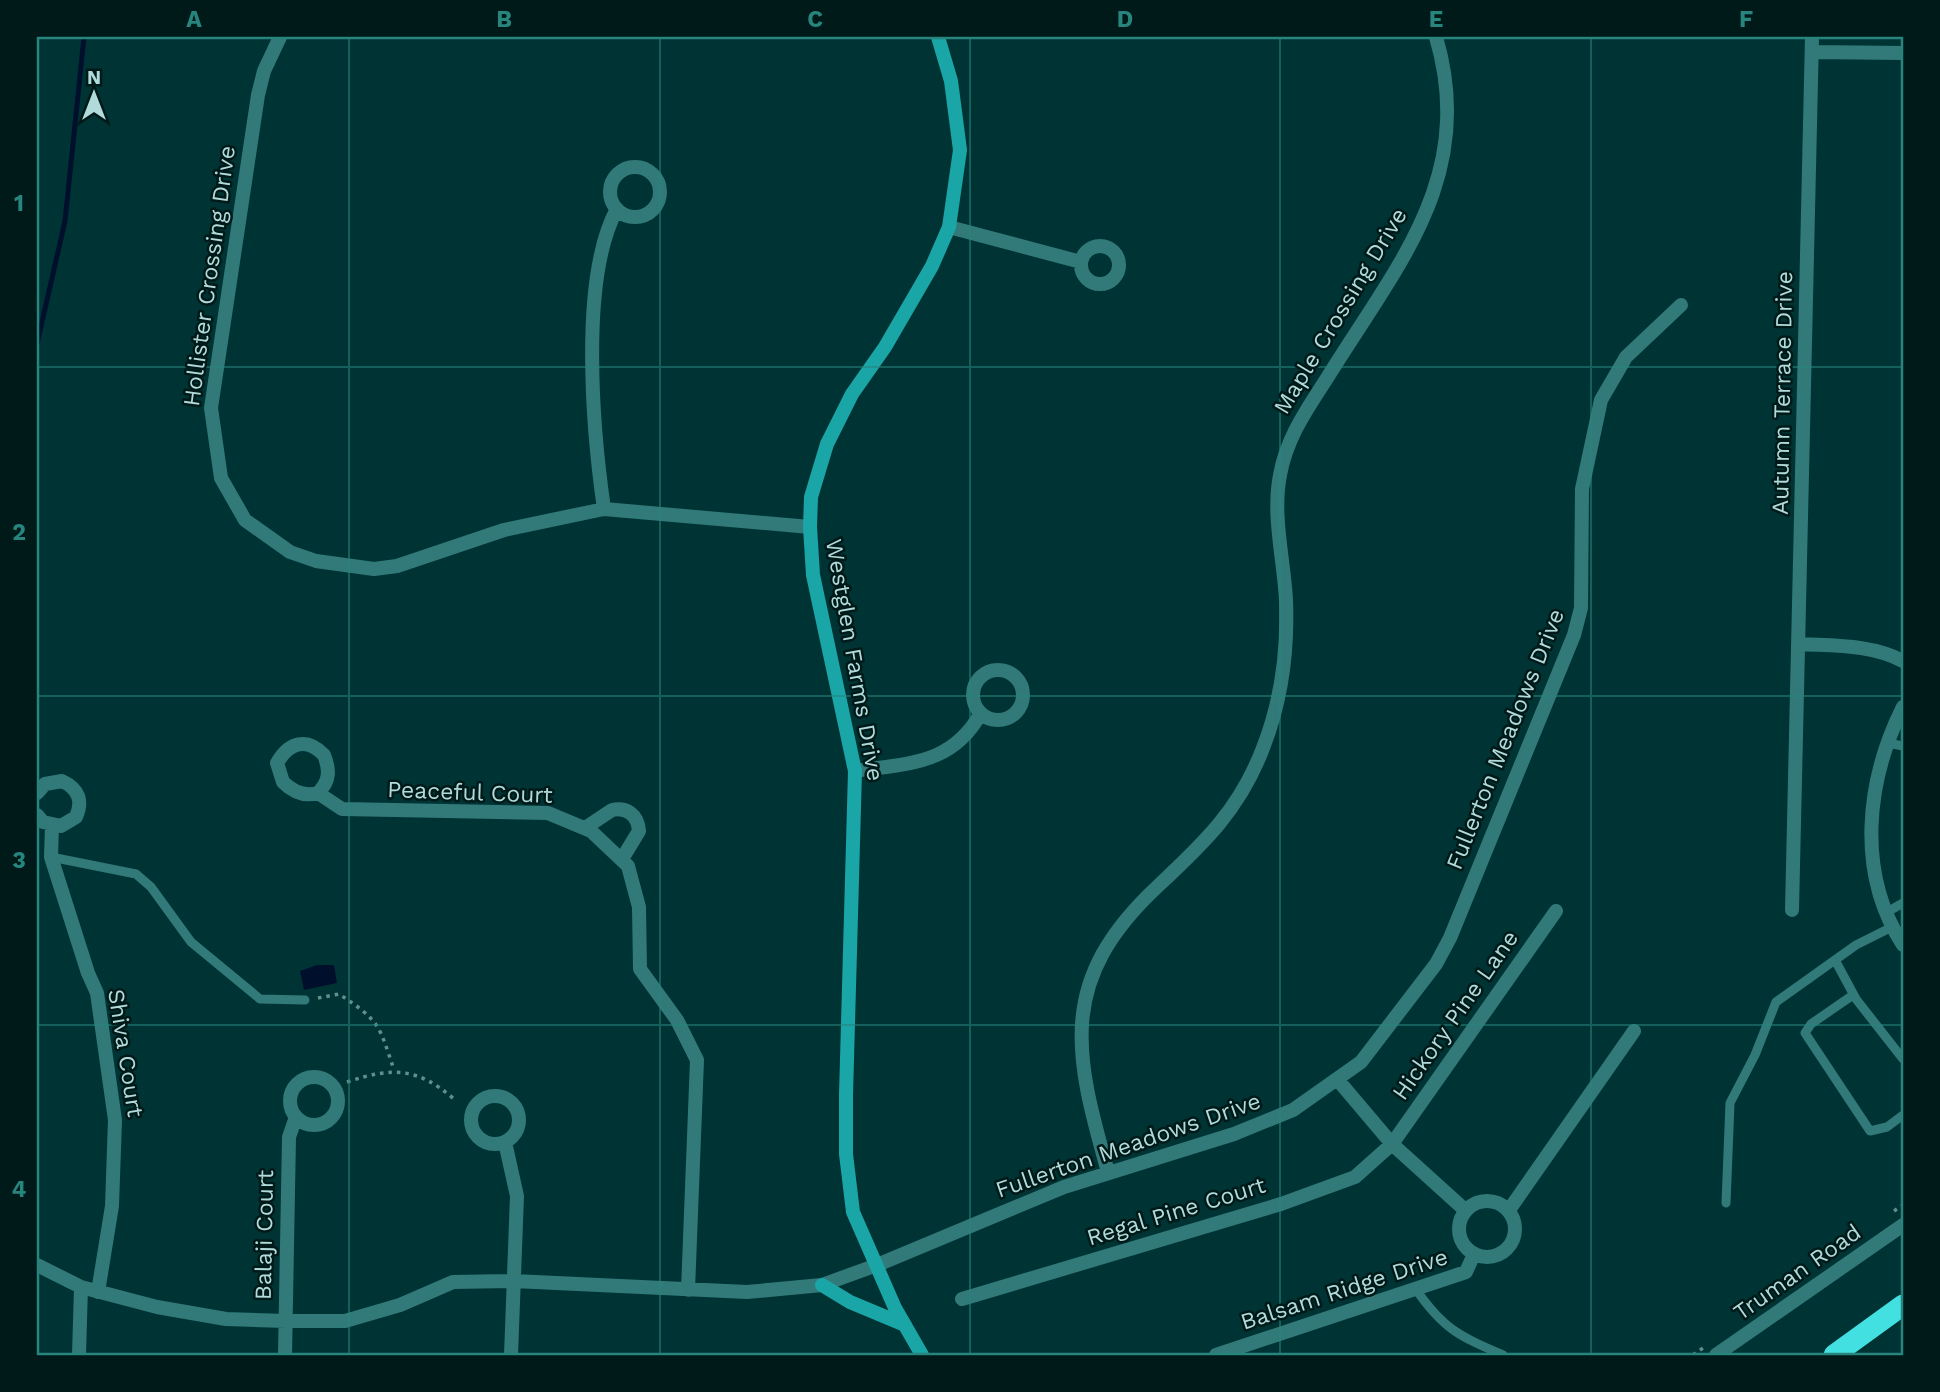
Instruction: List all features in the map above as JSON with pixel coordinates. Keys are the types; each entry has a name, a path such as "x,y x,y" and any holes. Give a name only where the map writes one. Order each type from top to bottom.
{"highway":[{"path":"1834,1355 1903,1306"}],"street":[{"name":"Hollister Crossing Drive","path":"280,37 264,71 258,94 211,408 221,478 245,520 290,552 316,561 374,569 397,566 504,530 604,509 810,527"},
{"name":"Westglen Farms Drive","path":"922,1355 905,1325 853,1212 846,1154 855,771 813,575 810,527 811,497 827,444 852,394 885,347 932,266 949,227 960,150 951,81 938,37"},
{"name":"Maple Crossing Drive","path":"1108,1172 1085,1090 1081,1058 1080,1020 1087,986 1107,947 1129,916 1201,848 1227,816 1263,749 1286,655 1279,477 1301,414 1416,236 1436,190 1444,162 1448,121 1448,85 1436,37"},
{"name":"Autumn Terrace Drive","path":"1792,910 1812,37"},
{"path":"1812,52 1903,54"},
{"path":"604,509 595,443 593,328 607,226 617,209"},
{"path":"949,227 1081,262"},
{"name":"Fullerton Meadows Drive","path":"37,1265 81,1287 98,1292 203,1315 286,1321 345,1321 400,1305 453,1282 514,1281 747,1292 822,1285 877,1265 1064,1187 1234,1134 1293,1110 1361,1062 1436,964 1450,938 1574,635 1581,608 1582,489 1601,400 1626,357 1681,305"},
{"path":"1799,644 1871,649 1903,661"},
{"path":"1903,707 1877,771 1871,825 1873,867 1892,927 1903,945"},
{"path":"855,771 942,755 970,733 981,713"},
{"path":"37,793 45,784 62,781 77,792 80,800 76,817 61,826 52,826 37,815"},
{"name":"Peaceful Court","path":"318,793 342,808 351,810 548,813 585,828 622,859 637,890 640,970 677,1020 697,1060 688,1290"},
{"path":"585,828 612,810 630,813 636,817 639,831 622,859"},
{"name":"Shiva Court","path":"52,826 51,857 88,974 97,993 115,1120 113,1206 98,1292"},
{"name":"Hickory Pine Lane","path":"1392,1144 1556,911"},
{"path":"1508,1210 1634,1031"},
{"path":"1337,1079 1392,1144 1465,1210"},
{"name":"Balaji Court","path":"285,1355 289,1137 296,1117"},
{"path":"505,1142 517,1196 511,1355"},
{"name":"Regal Pine Court","path":"962,1299 1281,1204 1355,1177 1392,1144"},
{"path":"1482,1200 1492,1200 1508,1210 1515,1228 1510,1245 1494,1256 1474,1254 1461,1243 1458,1223 1465,1210 1482,1200"},
{"name":"Truman Road","path":"1716,1355 1903,1225"},
{"name":"Balsam Ridge Drive","path":"1216,1355 1466,1272 1474,1254"},
{"path":"822,1285 850,1303 905,1325"},
{"path":"79,1355 81,1287"}],"lane":[{"path":"1888,743 1903,746"},
{"path":"51,857 136,874 151,887 191,942 260,999 305,1000"},
{"path":"1887,912 1903,903"},
{"path":"1727,1203 1730,1103 1755,1055 1776,1002 1856,945 1892,927"},
{"path":"1835,960 1853,995 1903,1059"},
{"path":"1853,995 1811,1024 1805,1033 1870,1132 1887,1127 1903,1115"},
{"path":"1415,1288 1431,1311 1457,1335 1503,1355"}],"path":[{"path":"305,1000 339,994 362,1009 379,1025 394,1070"},
{"path":"347,1082 394,1070 433,1081 454,1099"}],"water":[{"path":"317,965 334,965 337,983 304,990 300,971"}],"waterway":[{"path":"37,344 65,221 84,37"}]}
